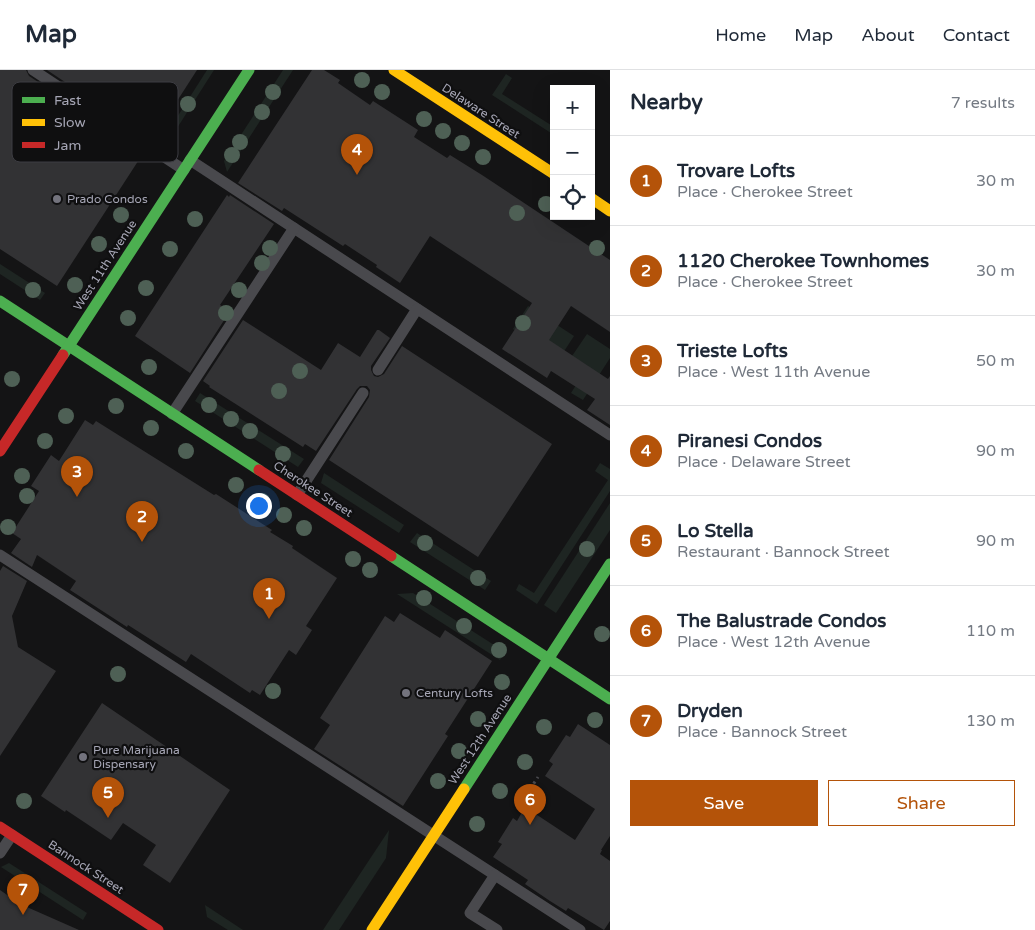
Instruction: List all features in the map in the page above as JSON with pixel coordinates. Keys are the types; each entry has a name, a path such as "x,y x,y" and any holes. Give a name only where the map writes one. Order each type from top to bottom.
{"street":[{"name":"West 11th Avenue","path":"0,451 249,70"},
{"name":"Delaware Street","path":"394,70 550,171"},
{"path":"595,201 610,211"},
{"name":"Cherokee Street","path":"0,301 610,699"},
{"name":"West 12th Avenue","path":"372,930 610,564"},
{"name":"Bannock Street","path":"0,828 158,930"}],"lane":[{"path":"33,70 51,82"},
{"path":"190,160 610,435"},
{"path":"172,162 184,170"},
{"path":"172,414 294,228"},
{"path":"378,370 417,309"},
{"path":"297,495 363,393"},
{"path":"0,555 580,930"},
{"path":"0,853 12,835"},
{"path":"495,875 470,912 497,930"}],"path":[{"path":"523,800 538,777"}],"shaded area":[{"path":"207,70 214,70 178,127 178,116"},
{"path":"283,70 293,70 227,172 224,161"},
{"path":"506,74 512,78 502,94 550,124 550,132 492,95"},
{"path":"0,264 45,293 40,300 0,274"},
{"path":"528,306 574,336 559,359 513,329"},
{"path":"587,334 610,349 610,358 583,400 571,393 588,366 572,356"},
{"path":"200,393 304,459 298,467 195,401"},
{"path":"600,463 610,469 610,491 537,604 516,590 519,584 534,593 608,480 595,471"},
{"path":"324,473 404,525 399,533 321,483"},
{"path":"610,503 610,530 556,613 544,605"},
{"path":"417,533 491,581 485,590 410,542"},
{"path":"413,593 505,652 500,660 397,594"},
{"path":"389,830 386,858 339,930 323,930"},
{"path":"9,863 87,913 83,920 1,867"},
{"path":"205,905 243,930 228,930 207,917"}],"building":[{"name":"Prado Condos","path":"0,70 26,70 29,76 38,82 12,82 12,162 138,162 57,286 0,249"},
{"path":"47,70 197,70 178,100 178,82 65,82"},
{"path":"312,70 324,70 340,80 338,83 370,105 373,101 418,130 414,137 447,158 450,155 482,175 610,260 610,332 571,306 549,340 608,379 610,376 610,425 587,410 595,399 551,371 547,378 502,349 532,303 430,236 400,283 345,244 343,246 284,208 282,211 238,183"},
{"path":"227,195 229,197 230,195 274,224 220,305 230,311 190,373 135,336"},
{"path":"243,320 321,370 338,343 360,357 377,330 379,330 390,338 371,366 374,376 378,377 384,374 402,346 552,444 478,557 329,460 369,397 370,390 367,386 360,386 357,389 316,451 305,444 303,447 209,387 203,381"},
{"path":"85,420 93,425 96,421 214,495 216,494 272,530 270,532 337,578 306,626 312,630 296,655 289,650 260,695 252,690 250,693 191,654 186,662 128,625 127,627 70,590 76,581 37,555 32,567 11,553 21,539 12,533 39,491 31,486 51,455 59,461"},
{"path":"3,566 27,581 12,616 18,647 56,671 0,756 0,571"},
{"name":"Century Lofts","path":"400,613 440,638 445,630 492,661 445,734 448,736 403,806 314,749 330,725 320,718 385,616 394,622"},
{"path":"102,703 230,790 170,883 143,865 156,845 123,823 111,840 41,796"},
{"path":"578,724 610,745 610,836 600,854 610,861 610,921 604,930 568,908 566,911 550,901 525,884 528,880 493,857 502,844 498,842 513,818 517,821 525,807 575,840 595,809 545,776 553,764 549,761 566,735 570,737"},
{"path":"0,890 20,904 79,930 0,930"}],"traffic: fast":[{"path":"63,355 249,70"},
{"path":"0,301 259,470"},
{"path":"391,556 610,699"},
{"path":"464,789 610,564"}],"traffic: slow":[{"path":"394,70 550,171"},
{"path":"595,201 610,211"},
{"path":"372,930 464,789"}],"traffic: jam":[{"path":"0,451 63,355"},
{"path":"259,470 391,556"},
{"path":"0,827 158,930"}],"place":[{"name":"Piranesi Condos","path":"357,175"},
{"name":"Prado Condos","path":"57,199"},
{"name":"Trieste Lofts","path":"77,497"},
{"name":"1120 Cherokee Townhomes","path":"142,542"},
{"name":"Trovare Lofts","path":"269,619"},
{"name":"Century Lofts","path":"406,693"},
{"name":"Pure Marijuana Dispensary","path":"83,757"},
{"name":"Lo Stella","path":"108,818"},
{"name":"The Balustrade Condos","path":"530,825"},
{"name":"Dryden","path":"23,915"}]}
